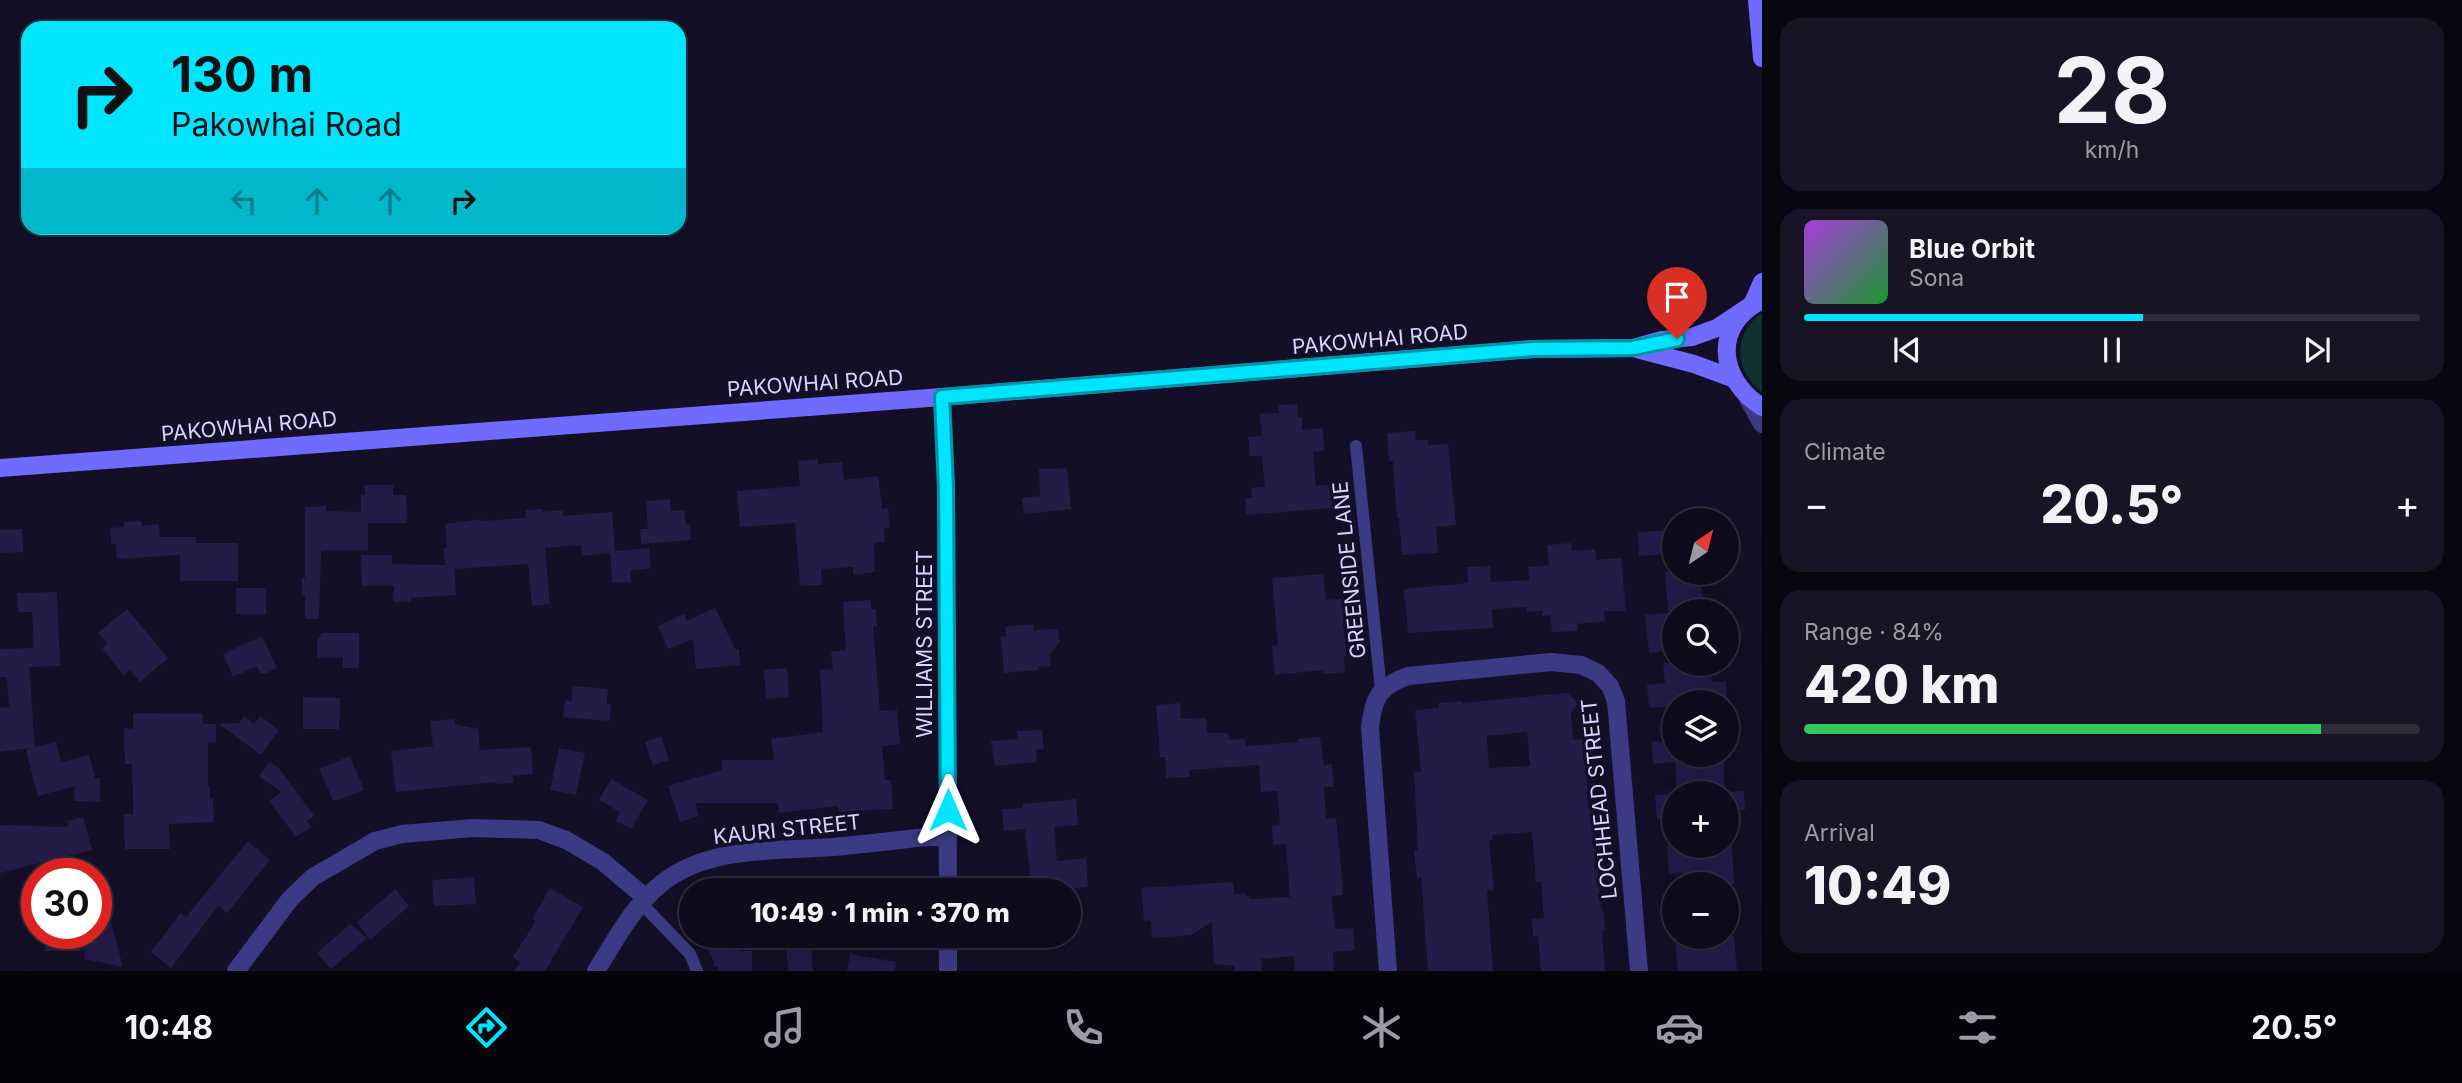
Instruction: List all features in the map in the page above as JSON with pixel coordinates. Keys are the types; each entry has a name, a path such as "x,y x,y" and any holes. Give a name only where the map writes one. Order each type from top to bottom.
{"main road":[{"path":"1757,0 1762,58"},
{"path":"1755,402 1732,378 1728,367 1727,344 1735,323 1755,304 1762,282"},
{"name":"PAKOWHAI ROAD","path":"0,468 942,397 1533,349 1633,348 1662,340 1692,337 1717,328 1755,304"},
{"name":"PAKOWHAI ROAD","path":"1633,348 1694,364 1732,378"}],"street":[{"name":"WILLIAMS STREET","path":"942,397 946,488 948,878"},
{"path":"1755,402 1762,424"},
{"name":"LOCHHEAD STREET","path":"1381,690 1393,681 1408,676 1551,662 1581,664 1598,673 1610,686 1616,701 1639,971"},
{"path":"1381,690 1372,709 1370,728 1388,971"},
{"path":"236,971 290,899 313,877 375,841 402,834 473,828 540,830 566,840 602,862 643,900"},
{"name":"KAURI STREET","path":"596,971 625,923 643,900 670,877 691,866 748,853 948,837"},
{"path":"948,948 948,971"}],"lane":[{"name":"GREENSIDE LANE","path":"1356,446 1381,690"},
{"path":"643,900 690,954 697,971"}],"green space":[{"path":"1762,313 1762,392 1746,374 1740,352 1745,331"}],"building":[{"path":"1297,404 1298,418 1302,417 1302,430 1323,428 1324,451 1313,452 1316,486 1340,484 1342,507 1246,515 1245,498 1252,498 1251,488 1265,487 1262,456 1250,456 1248,437 1262,436 1260,414 1279,413 1278,405"},
{"path":"1415,431 1416,440 1428,440 1428,445 1448,444 1456,525 1436,527 1438,553 1402,555 1393,461 1389,461 1387,433"},
{"path":"818,459 818,464 842,462 844,480 878,476 882,509 888,508 890,527 884,528 885,542 874,543 875,572 853,575 853,567 821,569 822,585 800,586 795,523 740,527 737,491 800,486 798,461"},
{"path":"1067,468 1071,509 1024,514 1022,498 1040,496 1039,469"},
{"path":"364,485 393,485 393,495 406,495 407,523 368,523 368,550 321,550 319,619 305,619 302,578 305,578 305,507 326,506 326,511 361,512"},
{"path":"670,499 671,511 684,510 686,525 690,524 691,540 641,544 640,529 648,529 646,501"},
{"path":"543,509 543,512 563,510 563,516 612,512 615,551 649,548 651,568 630,571 631,582 612,583 610,553 582,556 581,545 545,548 550,604 532,606 528,564 454,569 456,595 411,598 411,602 393,602 394,586 362,586 361,555 392,555 392,564 445,565 445,524 482,519 526,518 525,510"},
{"path":"141,521 142,526 159,524 160,537 196,537 196,543 238,543 238,581 180,581 180,555 117,559 116,544 111,544 110,528 124,527 124,522"},
{"path":"22,529 23,552 0,553 0,530"},
{"path":"1662,531 1662,555 1639,556 1638,532"},
{"path":"1571,543 1572,551 1595,549 1596,560 1621,558 1626,611 1604,611 1605,621 1578,624 1578,631 1552,632 1550,615 1542,616 1542,611 1527,612 1527,607 1492,609 1493,628 1408,633 1404,589 1468,583 1467,567 1490,566 1491,582 1529,580 1528,567 1549,565 1547,545"},
{"path":"1323,574 1326,600 1351,598 1353,620 1343,621 1347,656 1344,656 1345,672 1324,674 1323,670 1275,675 1272,646 1278,645 1272,578"},
{"path":"1666,585 1701,585 1702,599 1667,599"},
{"path":"236,588 266,588 266,614 236,614"},
{"path":"57,592 60,666 29,667 35,747 56,742 61,762 89,755 95,778 100,778 100,802 74,801 75,786 38,796 26,750 32,748 0,752 0,708 9,707 7,677 0,677 0,649 34,648 32,612 18,612 17,593"},
{"path":"871,600 871,609 876,609 877,626 873,626 880,711 897,710 900,744 882,746 885,780 891,780 893,809 839,812 838,806 779,813 778,803 695,803 699,816 680,822 668,786 722,770 722,760 774,760 771,739 823,732 820,670 833,669 831,652 846,650 843,602"},
{"path":"715,608 735,649 739,649 740,665 696,669 693,639 668,649 658,626 684,614 687,621"},
{"path":"127,609 168,658 140,682 130,670 124,676 102,648 108,644 98,633"},
{"path":"1662,613 1662,652 1649,653 1645,615"},
{"path":"1033,624 1034,630 1058,629 1060,642 1050,654 1051,666 1004,673 1001,637 1006,636 1005,627"},
{"path":"322,633 359,633 359,668 343,668 343,658 317,658 317,640"},
{"path":"262,636 277,668 260,673 257,666 233,677 223,654"},
{"path":"787,668 789,697 766,699 764,670"},
{"path":"1664,676 1711,676 1712,682 1726,681 1726,690 1662,690 1662,707 1649,708 1647,685 1665,683"},
{"path":"573,686 608,689 610,721 563,717 565,700 572,701"},
{"path":"1567,693 1579,703 1571,713 1573,740 1585,739 1588,808 1592,808 1605,931 1602,931 1605,971 1541,971 1538,936 1533,937 1532,919 1544,918 1541,882 1536,882 1532,832 1492,835 1493,840 1489,840 1494,890 1487,891 1493,971 1428,971 1421,877 1417,878 1414,851 1418,850 1414,772 1421,771 1415,710 1439,708 1439,703","holes":["1527,732 1530,766 1489,768 1487,736"]},
{"path":"303,697 340,698 339,729 303,729"},
{"path":"1180,703 1181,719 1206,718 1207,733 1228,733 1229,740 1245,739 1246,746 1298,742 1298,739 1320,737 1324,765 1332,764 1334,787 1324,787 1326,819 1336,818 1341,867 1343,895 1331,896 1335,929 1353,928 1355,950 1333,952 1334,971 1295,971 1294,956 1261,959 1262,971 1235,971 1235,966 1214,964 1212,922 1191,935 1152,938 1151,920 1144,921 1141,888 1233,882 1234,894 1244,893 1251,899 1290,897 1286,844 1273,845 1272,826 1280,825 1277,791 1261,792 1259,765 1189,770 1190,777 1166,778 1165,757 1160,757 1156,705"},
{"path":"133,713 203,714 203,724 216,724 216,742 208,742 208,787 210,799 213,799 214,822 169,824 170,849 125,849 124,814 133,814 133,799 132,764 125,764 124,728 133,729"},
{"path":"244,716 254,724 260,716 279,730 261,755 219,724 239,723"},
{"path":"455,719 454,724 478,729 480,750 531,747 533,774 513,776 514,783 496,782 396,792 391,751 433,746 430,721"},
{"path":"1042,730 1044,749 1036,750 1037,762 995,766 991,741 1018,739 1017,731"},
{"path":"661,736 669,760 653,765 645,742"},
{"path":"1652,742 1662,742 1662,763 1653,764"},
{"path":"559,748 585,753 576,795 550,790"},
{"path":"350,756 364,790 333,800 319,769"},
{"path":"270,761 279,768 314,816 307,821 311,827 296,837 269,801 282,792 259,776"},
{"path":"1675,767 1724,767 1724,781 1676,781"},
{"path":"611,779 648,800 631,829 616,821 620,812 599,800"},
{"path":"1739,791 1744,791 1745,810 1739,810"},
{"path":"1655,795 1662,795 1662,819 1657,819"},
{"path":"1076,799 1078,825 1054,827 1057,861 1086,858 1088,887 1081,888 1081,878 1031,878 1025,829 1004,831 1002,809 1023,808 1023,804"},
{"path":"83,817 92,850 60,858 21,858 21,868 0,873 0,825 68,827 67,821"},
{"path":"248,841 270,860 227,913 218,906 171,968 151,952 181,913 186,917"},
{"path":"1668,858 1733,858 1733,872 1669,872"},
{"path":"474,877 476,904 434,906 432,880"},
{"path":"550,888 583,907 545,971 514,971 520,962 513,957 536,921 532,919"},
{"path":"395,889 409,906 370,940 357,922"},
{"path":"350,924 367,938 331,969 317,953"},
{"path":"112,926 123,967 84,959 85,951 45,951 112,949"},
{"path":"706,948 740,948 740,951 752,951 752,971 718,971"},
{"path":"787,948 812,948 813,971 788,971"},
{"path":"1675,949 1735,949 1737,971 1678,971"},
{"path":"850,954 896,962 895,971 847,971"}],"route":[{"path":"948,810 946,488 942,397 1533,349 1633,348 1677,339"}]}
